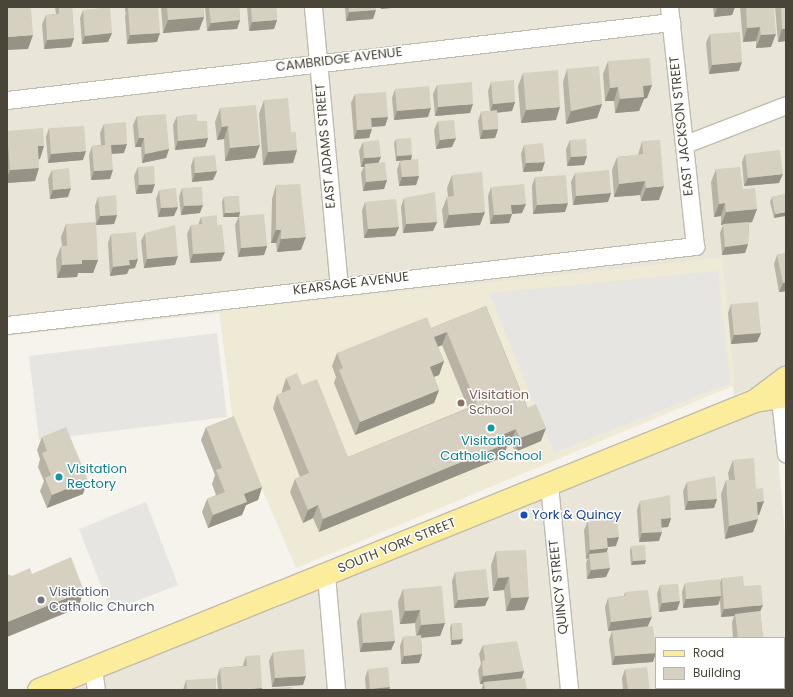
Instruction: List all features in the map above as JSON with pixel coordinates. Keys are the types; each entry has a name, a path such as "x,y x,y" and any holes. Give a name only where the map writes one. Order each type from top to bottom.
{"main road":[{"name":"SOUTH YORK STREET","path":"39,690 755,401 784,391"}],"street":[{"name":"EAST ADAMS STREET","path":"313,7 339,285"},
{"name":"CAMBRIDGE AVENUE","path":"7,100 318,62 670,14"},
{"name":"EAST JACKSON STREET","path":"670,14 695,246"},
{"path":"685,144 786,105"},
{"name":"KEARSAGE AVENUE","path":"7,325 339,285 695,246"},
{"path":"784,391 786,454"},
{"name":"QUINCY STREET","path":"549,485 569,690"},
{"path":"326,575 336,690"},
{"path":"93,668 96,690"}],"shaded area":[{"path":"7,7 786,7 786,374 734,395 722,258 7,336"},
{"name":"Visitation School","path":"722,258 735,385 296,568 233,421 219,311"},
{"path":"718,271 730,383 554,453 489,293"},
{"path":"217,333 227,417 39,440 29,356"},
{"path":"773,402 786,545 786,690 37,690"},
{"path":"146,502 178,585 111,611 79,529"}],"building":[{"path":"7,7 31,7 33,35 7,37"},
{"path":"59,7 72,7 74,38 47,40 46,15 59,14"},
{"path":"110,7 112,33 85,36 83,10"},
{"path":"128,7 158,7 160,33 130,35"},
{"path":"167,7 203,7 204,17 168,20"},
{"path":"209,7 239,7 240,20 211,23"},
{"path":"251,7 276,7 277,20 252,22"},
{"path":"349,7 376,7 376,10 349,12"},
{"path":"746,7 774,7 776,34 761,35 760,27 747,28"},
{"path":"781,7 786,7 786,29 782,29"},
{"path":"740,32 742,62 712,65 710,34"},
{"path":"650,58 652,85 643,86 644,97 620,99 618,87 610,88 608,61"},
{"path":"599,66 602,104 571,111 567,69"},
{"path":"558,70 560,107 526,110 523,73"},
{"path":"514,80 515,102 493,104 491,82"},
{"path":"472,82 473,104 438,107 437,85"},
{"path":"429,86 431,108 397,111 395,89"},
{"path":"386,92 388,117 371,118 372,129 357,130 355,94"},
{"path":"288,98 291,132 296,132 297,150 268,152 264,100"},
{"path":"256,105 260,145 230,148 228,126 222,127 220,108"},
{"path":"497,110 498,129 483,130 481,112"},
{"path":"166,114 169,149 145,154 144,138 139,138 137,116"},
{"path":"197,114 197,121 207,121 208,138 178,141 177,116"},
{"path":"454,120 456,138 440,140 438,121"},
{"path":"126,122 127,144 111,145 113,170 94,171 92,146 105,145 104,124"},
{"path":"84,126 86,151 51,154 49,128"},
{"path":"43,128 44,146 38,146 39,168 10,170 7,131"},
{"path":"411,138 412,155 397,156 396,139"},
{"path":"586,139 587,156 571,157 570,140"},
{"path":"379,140 381,157 364,158 363,142"},
{"path":"660,140 664,186 646,188 645,181 619,184 617,157 643,154 642,141"},
{"path":"543,143 545,162 526,163 524,145"},
{"path":"780,150 783,174 748,178 745,154"},
{"path":"215,155 217,171 195,173 194,157"},
{"path":"418,159 419,176 402,177 400,161"},
{"path":"385,162 387,180 366,182 365,164"},
{"path":"154,166 155,184 139,185 138,167"},
{"path":"740,167 743,189 755,188 757,209 726,212 725,203 719,204 716,169"},
{"path":"69,168 71,188 53,190 52,170"},
{"path":"609,170 611,193 576,196 575,173"},
{"path":"482,172 485,212 449,215 447,197 454,196 452,175"},
{"path":"566,175 568,203 537,205 535,177"},
{"path":"300,184 306,237 281,239 281,230 276,230 276,185"},
{"path":"524,184 526,204 511,205 512,214 494,215 491,187"},
{"path":"202,187 203,205 184,206 182,188"},
{"path":"176,188 178,207 161,208 159,190"},
{"path":"435,192 437,222 406,224 404,198"},
{"path":"786,194 786,212 775,214 772,197"},
{"path":"116,195 117,215 100,216 98,197"},
{"path":"239,196 240,212 225,213 224,197"},
{"path":"396,199 399,227 368,229 365,202"},
{"path":"264,214 267,246 241,248 239,216"},
{"path":"217,215 217,225 222,225 225,252 193,254 191,225 202,224 201,217"},
{"path":"96,222 98,260 82,260 82,264 62,265 61,246 67,246 66,224"},
{"path":"749,222 748,244 725,247 723,224"},
{"path":"175,225 178,256 147,259 145,233"},
{"path":"136,232 138,259 129,260 130,265 113,267 111,234"},
{"path":"786,253 786,282 783,283 777,255"},
{"path":"758,302 761,333 734,335 731,304"},
{"name":"Visitation Catholic School","path":"486,306 527,408 536,404 546,428 520,438 516,429 504,434 508,443 323,519 318,505 308,510 295,479 309,473 277,395 291,389 286,378 297,373 302,385 317,379 348,457 477,405 447,332 434,337 444,361 430,367 439,390 360,422 339,370 343,368 337,353 427,317 431,328"},
{"path":"234,416 262,487 244,494 247,502 213,515 207,499 225,492 216,470 222,468 206,427"},
{"name":"Visitation Rectory","path":"66,427 88,480 52,495 45,478 51,475 42,453 47,451 42,437"},
{"path":"754,458 756,489 763,488 764,501 757,502 758,519 729,526 726,480 735,480 733,460"},
{"path":"715,476 717,499 688,501 687,482"},
{"path":"670,495 671,518 661,519 662,532 642,533 640,501"},
{"path":"617,515 619,537 607,538 608,548 590,550 588,521"},
{"path":"645,545 646,560 633,561 631,546"},
{"path":"526,550 529,597 511,598 509,577 498,578 496,551"},
{"path":"608,552 610,568 591,570 589,554"},
{"path":"71,557 84,591 7,622 7,574 12,576 30,568 32,574"},
{"path":"486,569 489,597 458,600 455,572"},
{"path":"743,576 744,586 761,585 763,605 724,609 722,578"},
{"path":"720,579 721,596 686,599 685,583"},
{"path":"678,584 680,601 662,603 660,585"},
{"path":"442,586 445,623 421,625 420,610 405,611 403,589"},
{"path":"648,590 652,617 611,622 608,598 626,596 625,592"},
{"path":"392,610 395,641 363,643 361,613"},
{"path":"760,611 763,637 738,637 735,614"},
{"path":"452,623 462,623 463,639 452,640"},
{"path":"653,626 655,653 615,656 612,631"},
{"path":"421,635 422,654 404,656 403,637"},
{"path":"517,641 524,671 483,676 482,661 485,660 483,645"},
{"path":"304,649 306,676 275,678 273,652"},
{"path":"260,655 262,688 222,690 220,668 247,666 246,656"},
{"path":"388,667 390,687 370,689 368,669"},
{"path":"647,667 650,690 622,690 628,689 625,669"},
{"path":"216,678 216,690 187,690 186,680"},
{"path":"525,678 527,690 485,690 484,682"},
{"path":"292,687 293,690 272,690 272,688"}],"place":[{"name":"Visitation School","path":"461,403"},
{"name":"Visitation Catholic School","path":"491,428"},
{"name":"Visitation Rectory","path":"59,477"},
{"name":"York & Quincy","path":"524,515"},
{"name":"Visitation Catholic Church","path":"41,600"}]}
